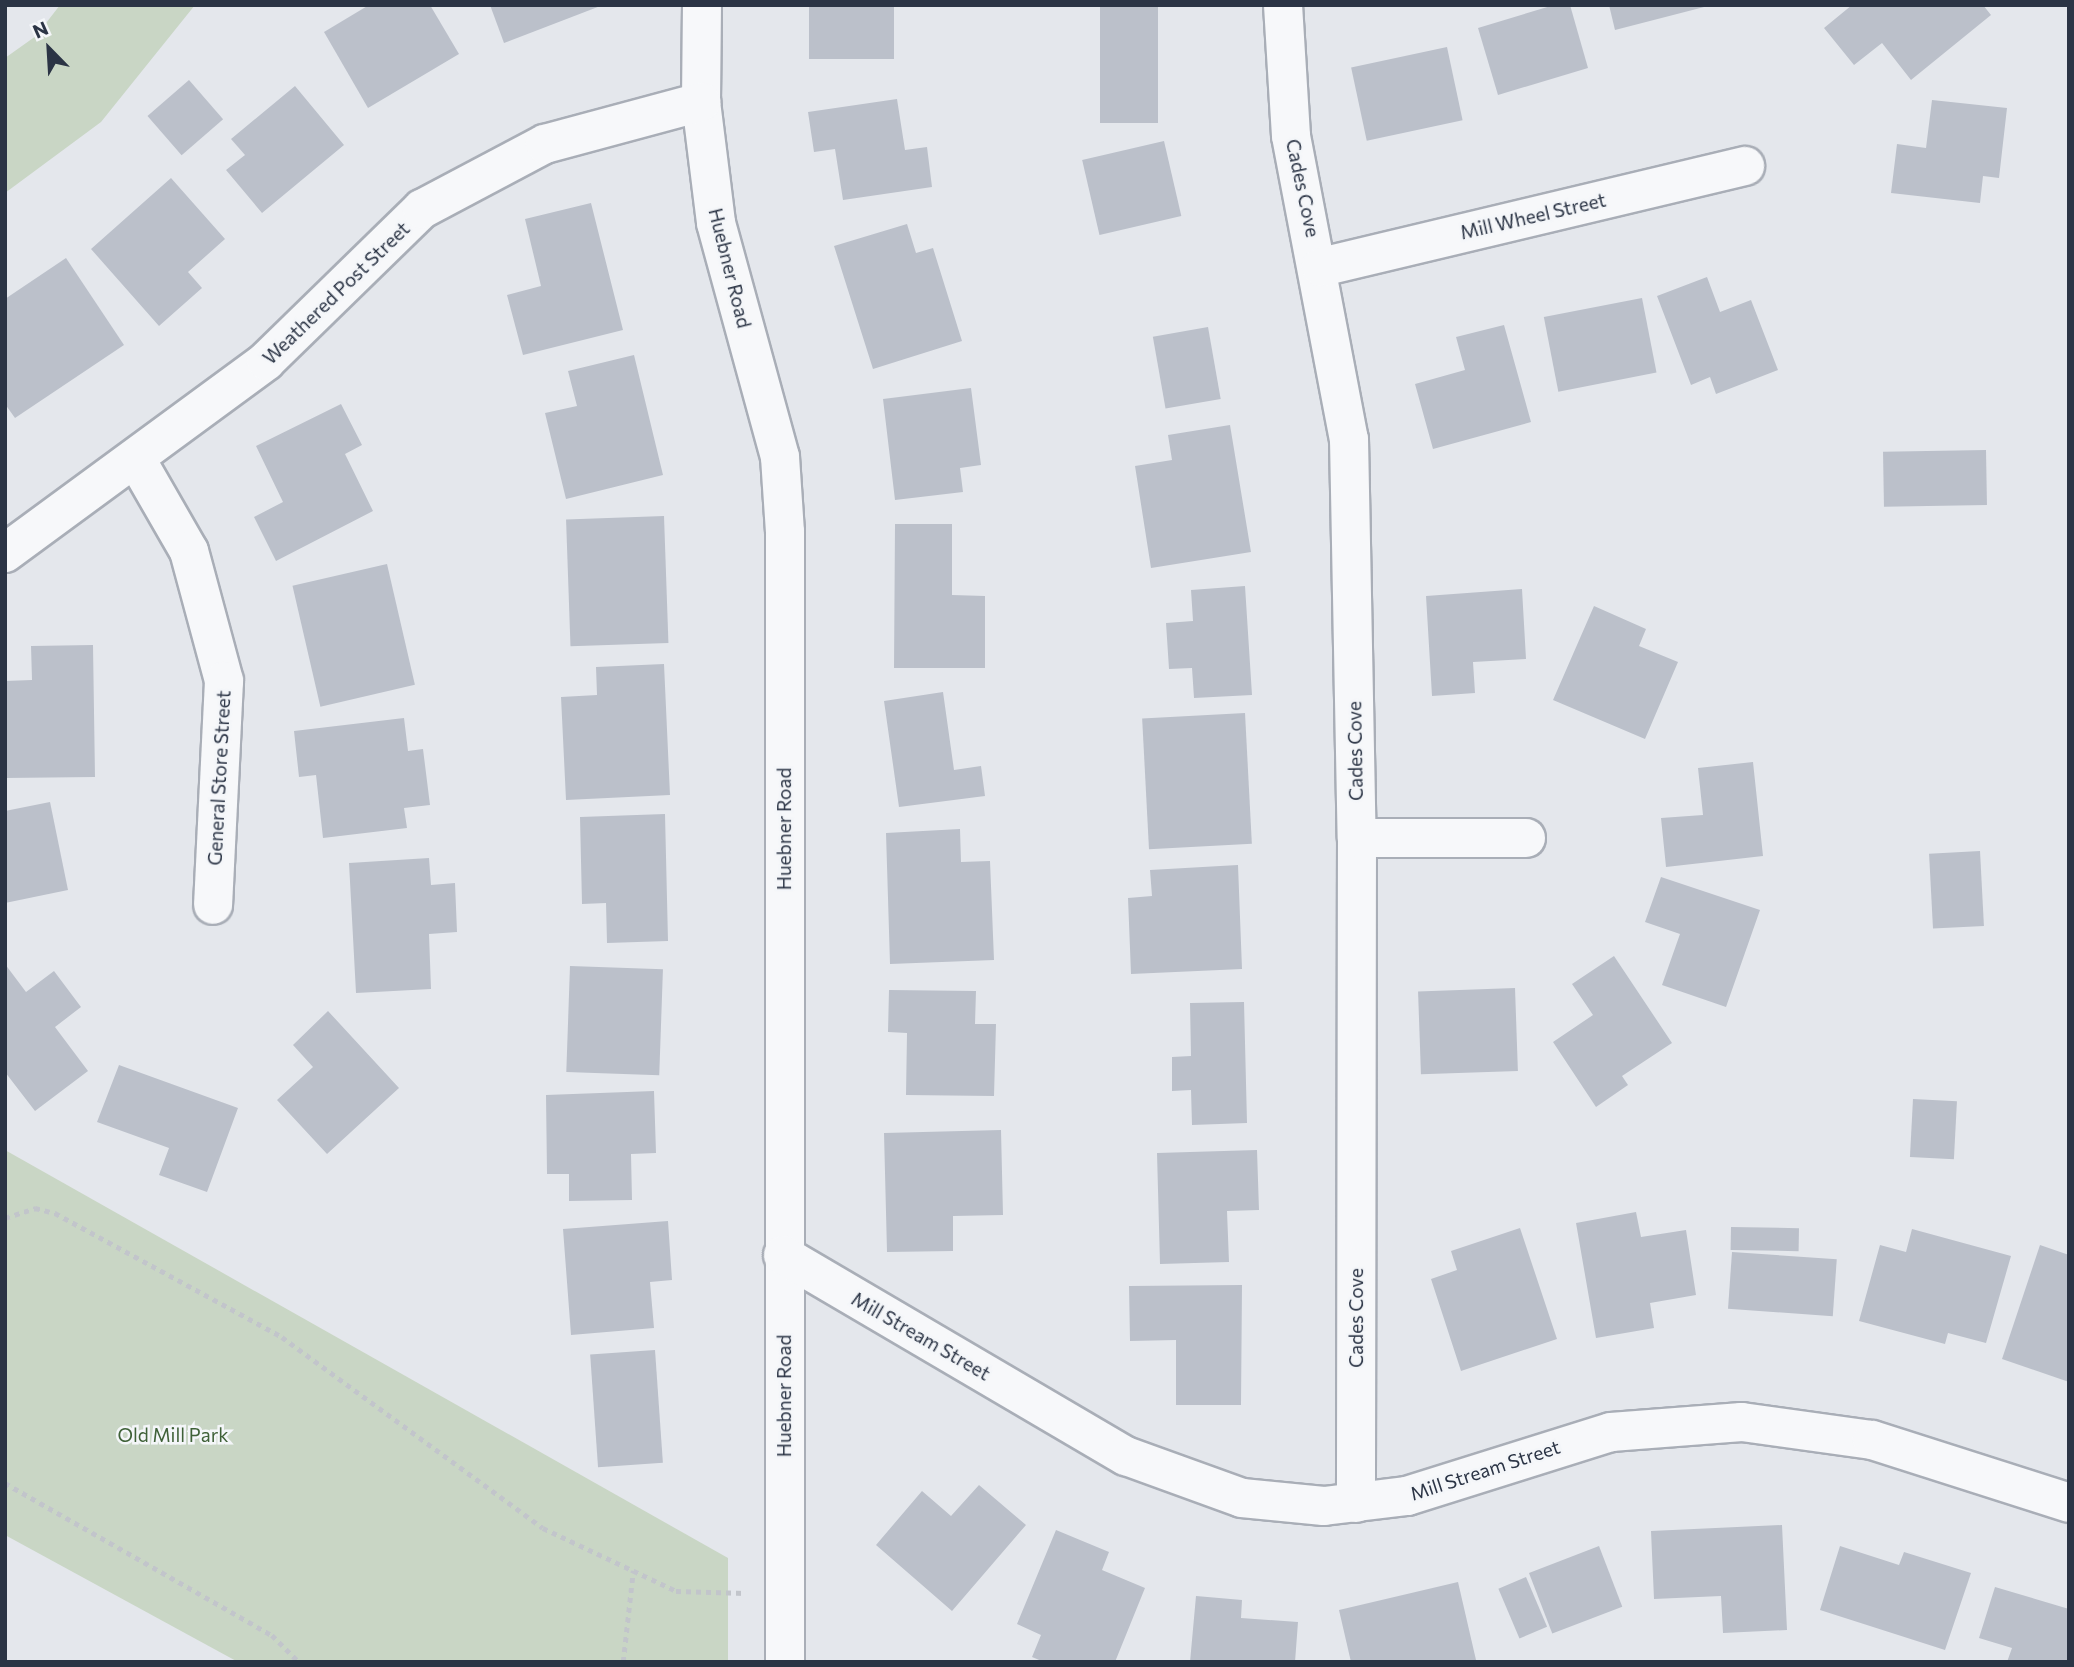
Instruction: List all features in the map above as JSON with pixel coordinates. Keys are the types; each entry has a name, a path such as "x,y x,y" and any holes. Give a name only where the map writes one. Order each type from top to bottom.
{"street":[{"name":"Huebner Road","path":"702,5 701,102 716,223 780,457 786,1662"},
{"name":"Cades Cove","path":"1283,5 1291,136 1321,267 1349,439 1357,838 1356,1503"},
{"name":"Weathered Post Street","path":"5,553 136,460 266,361 422,209 545,144 701,102"},
{"name":"Mill Wheel Street","path":"1321,267 1745,166"},
{"name":"General Store Street","path":"136,460 189,551 224,681 214,905"},
{"path":"1357,838 1526,838"},
{"name":"Mill Stream Street","path":"783,1255 1163,1474 1242,1498 1356,1503 1408,1496 1611,1432 1742,1422 1872,1440 2069,1503"}],"path":[{"path":"5,1218 36,1208 55,1213 282,1337 543,1528 676,1591 785,1594"},
{"path":"5,1483 272,1635 299,1662"},
{"path":"623,1662 633,1571"}],"green space":[{"path":"60,5 195,5 101,122 5,193 5,58 36,36"},
{"name":"Old Mill Park","path":"5,1150 728,1558 728,1662 238,1662 5,1535"}],"building":[{"path":"369,5 430,5 459,54 368,108 324,32"},
{"path":"490,5 603,5 504,43"},
{"path":"809,5 894,5 894,59 809,59"},
{"path":"1100,5 1158,5 1158,123 1100,123"},
{"path":"1554,5 1570,5 1588,68 1498,95 1478,28"},
{"path":"1609,5 1708,5 1708,6 1615,30"},
{"path":"1852,5 1983,5 1991,15 1911,80 1882,43 1854,65 1824,28"},
{"path":"1447,47 1463,120 1367,141 1351,67"},
{"path":"189,80 223,119 182,155 147,116"},
{"path":"295,86 344,145 262,213 226,170 245,155 231,139"},
{"path":"897,99 905,150 927,147 932,187 843,200 835,149 814,152 808,112"},
{"path":"1932,100 2007,108 1999,178 1983,176 1980,203 1891,193 1897,144 1926,148"},
{"path":"1164,141 1181,216 1099,235 1082,160"},
{"path":"171,178 225,239 188,272 202,288 159,326 91,249"},
{"path":"591,203 623,330 523,355 507,295 541,286 525,219"},
{"path":"907,224 916,253 933,248 962,341 873,369 834,246"},
{"path":"66,258 124,345 15,418 5,404 5,299"},
{"path":"1707,277 1720,312 1751,300 1778,370 1716,394 1710,377 1691,385 1657,296"},
{"path":"1642,298 1657,373 1558,392 1544,317"},
{"path":"1504,325 1531,422 1433,449 1415,384 1465,370 1456,337"},
{"path":"1208,327 1221,399 1166,409 1153,337"},
{"path":"634,355 663,475 566,499 545,413 577,406 568,371"},
{"path":"971,388 981,465 960,468 963,492 895,500 883,399"},
{"path":"341,404 362,445 345,454 373,511 276,561 254,517 283,502 256,446"},
{"path":"1230,425 1251,552 1151,568 1135,466 1172,460 1168,435"},
{"path":"1986,450 1987,505 1884,507 1883,452"},
{"path":"664,516 668,643 570,646 566,519"},
{"path":"895,524 952,524 952,595 985,596 985,668 894,668"},
{"path":"387,564 415,685 320,707 292,586"},
{"path":"1245,586 1252,695 1194,698 1192,668 1169,669 1166,623 1193,621 1191,590"},
{"path":"1522,589 1526,659 1473,662 1475,693 1432,696 1426,596"},
{"path":"1594,606 1646,629 1639,646 1678,662 1645,739 1553,700"},
{"path":"93,645 95,777 5,778 5,681 32,680 31,646"},
{"path":"664,664 670,795 566,800 561,697 597,695 596,667"},
{"path":"943,692 954,770 981,766 985,796 899,807 884,701"},
{"path":"1245,713 1252,844 1149,849 1142,718"},
{"path":"404,718 408,751 423,749 430,805 404,808 407,828 323,838 316,775 299,777 294,731"},
{"path":"1753,762 1763,856 1666,867 1661,818 1703,815 1698,768"},
{"path":"50,802 68,890 5,903 5,811"},
{"path":"665,814 668,941 607,943 606,903 582,904 580,817"},
{"path":"960,829 961,862 990,861 994,960 890,964 886,833"},
{"path":"1980,851 1984,926 1933,929 1929,854"},
{"path":"429,858 431,885 455,883 457,932 429,934 431,989 356,993 349,863"},
{"path":"1238,865 1242,969 1131,974 1128,898 1152,896 1150,870"},
{"path":"1661,877 1760,910 1726,1007 1662,985 1680,934 1645,922"},
{"path":"1614,956 1672,1043 1622,1076 1628,1085 1596,1107 1553,1042 1593,1015 1572,984"},
{"path":"5,964 26,992 54,971 81,1007 55,1027 88,1071 35,1111 5,1072"},
{"path":"570,966 663,969 659,1075 566,1072"},
{"path":"1515,988 1518,1071 1421,1074 1418,991"},
{"path":"889,990 976,991 975,1024 996,1024 994,1096 906,1095 907,1033 888,1032"},
{"path":"1244,1002 1247,1123 1192,1125 1191,1090 1172,1091 1172,1057 1191,1056 1190,1003"},
{"path":"328,1011 399,1088 327,1154 277,1100 313,1067 293,1045"},
{"path":"119,1065 238,1108 207,1192 159,1175 169,1148 97,1122"},
{"path":"654,1091 656,1153 631,1154 632,1200 569,1201 569,1174 547,1174 546,1095"},
{"path":"1913,1099 1957,1101 1954,1159 1910,1157"},
{"path":"1001,1130 1003,1215 953,1216 953,1251 887,1252 884,1133"},
{"path":"1257,1150 1259,1210 1227,1211 1229,1262 1160,1264 1157,1153"},
{"path":"1636,1212 1641,1237 1686,1230 1696,1295 1650,1303 1654,1328 1596,1338 1576,1223"},
{"path":"668,1221 672,1280 650,1282 654,1328 571,1335 563,1229"},
{"path":"1731,1227 1799,1228 1799,1251 1731,1250"},
{"path":"1520,1228 1557,1339 1461,1371 1431,1279 1457,1270 1451,1251"},
{"path":"1912,1229 2011,1256 1986,1343 1948,1333 1945,1344 1859,1321 1880,1245 1906,1252"},
{"path":"2040,1245 2069,1255 2069,1382 2002,1359"},
{"path":"1732,1252 1837,1259 1833,1316 1728,1309"},
{"path":"1242,1285 1241,1405 1176,1405 1176,1340 1130,1341 1129,1286"},
{"path":"655,1350 663,1463 598,1467 590,1355"},
{"path":"979,1485 1026,1525 952,1611 876,1545 922,1491 951,1516"},
{"path":"1782,1525 1787,1630 1723,1633 1721,1596 1654,1599 1651,1531"},
{"path":"1056,1530 1109,1552 1102,1570 1145,1588 1115,1662 1044,1662 1032,1657 1041,1635 1017,1624"},
{"path":"1599,1546 1622,1607 1552,1634 1529,1573"},
{"path":"1840,1546 1899,1565 1904,1552 1971,1573 1945,1650 1820,1610"},
{"path":"1526,1577 1547,1627 1519,1638 1498,1589"},
{"path":"1458,1582 1476,1660 1351,1662 1339,1610"},
{"path":"1995,1587 2069,1609 2069,1662 2007,1662 2012,1648 1979,1638"},
{"path":"1196,1596 1242,1600 1241,1618 1298,1622 1295,1662 1190,1662"}]}
